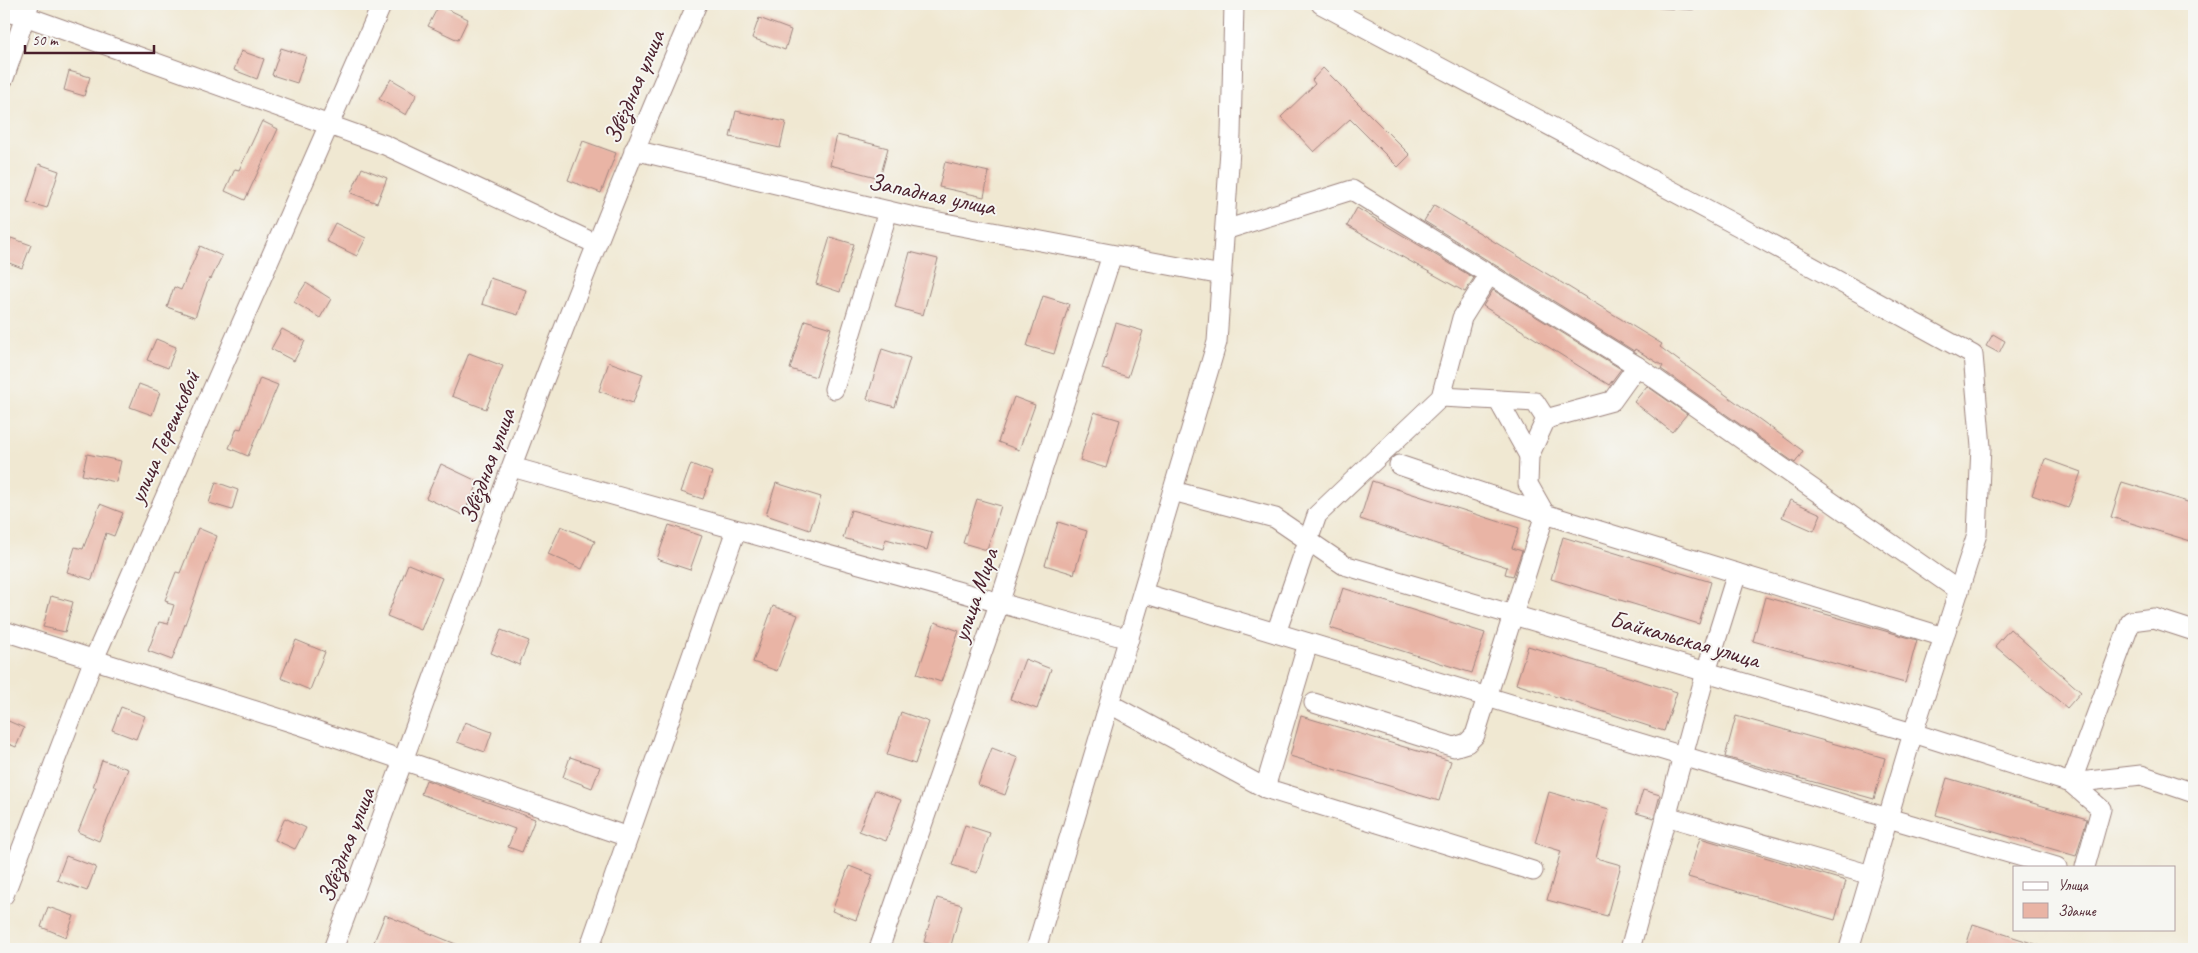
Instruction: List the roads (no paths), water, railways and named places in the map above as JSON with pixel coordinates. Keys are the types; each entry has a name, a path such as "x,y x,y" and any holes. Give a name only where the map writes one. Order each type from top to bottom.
{"street":[{"name":"улица Терешковой","path":"4,895 94,659 382,4"},
{"name":"Звёздная улица","path":"333,949 596,244 697,4"},
{"path":"1036,949 1217,342 1231,135 1234,4"},
{"path":"1321,4 1740,227 1973,355 1981,447 1977,534 1913,733 1849,949"},
{"path":"4,78 27,10"},
{"path":"4,12 27,10 385,145 596,244"},
{"name":"Западная улица","path":"634,150 888,211 1222,275"},
{"path":"1225,230 1352,190 1637,366 1959,591"},
{"path":"834,389 888,211"},
{"name":"улица Мира","path":"879,949 999,604 1112,255"},
{"path":"1276,633 1317,515 1441,396 1462,318 1489,274"},
{"path":"1546,419 1612,401 1637,366"},
{"path":"1441,396 1535,402 1546,419"},
{"path":"1498,400 1529,456"},
{"path":"1314,703 1454,747 1467,743 1476,735 1544,514 1528,484 1529,456 1546,419"},
{"path":"1399,465 1544,514 1944,636"},
{"path":"512,467 1129,639"},
{"name":"Байкальская улица","path":"1173,491 1275,518 1344,565 1913,733 2071,783 2141,775 2194,793"},
{"path":"589,949 736,530"},
{"path":"1630,949 1706,672 1737,573"},
{"path":"1143,593 1888,818 2054,866"},
{"path":"2085,866 2101,809 2071,783 2131,621 2154,618 2194,631"},
{"path":"4,631 300,725 628,837"},
{"path":"1265,788 1308,643"},
{"path":"1110,704 1265,788 1533,871"},
{"path":"1666,816 1871,875"}],"railway":[{"path":"1633,4 1691,7 1720,4"}]}
